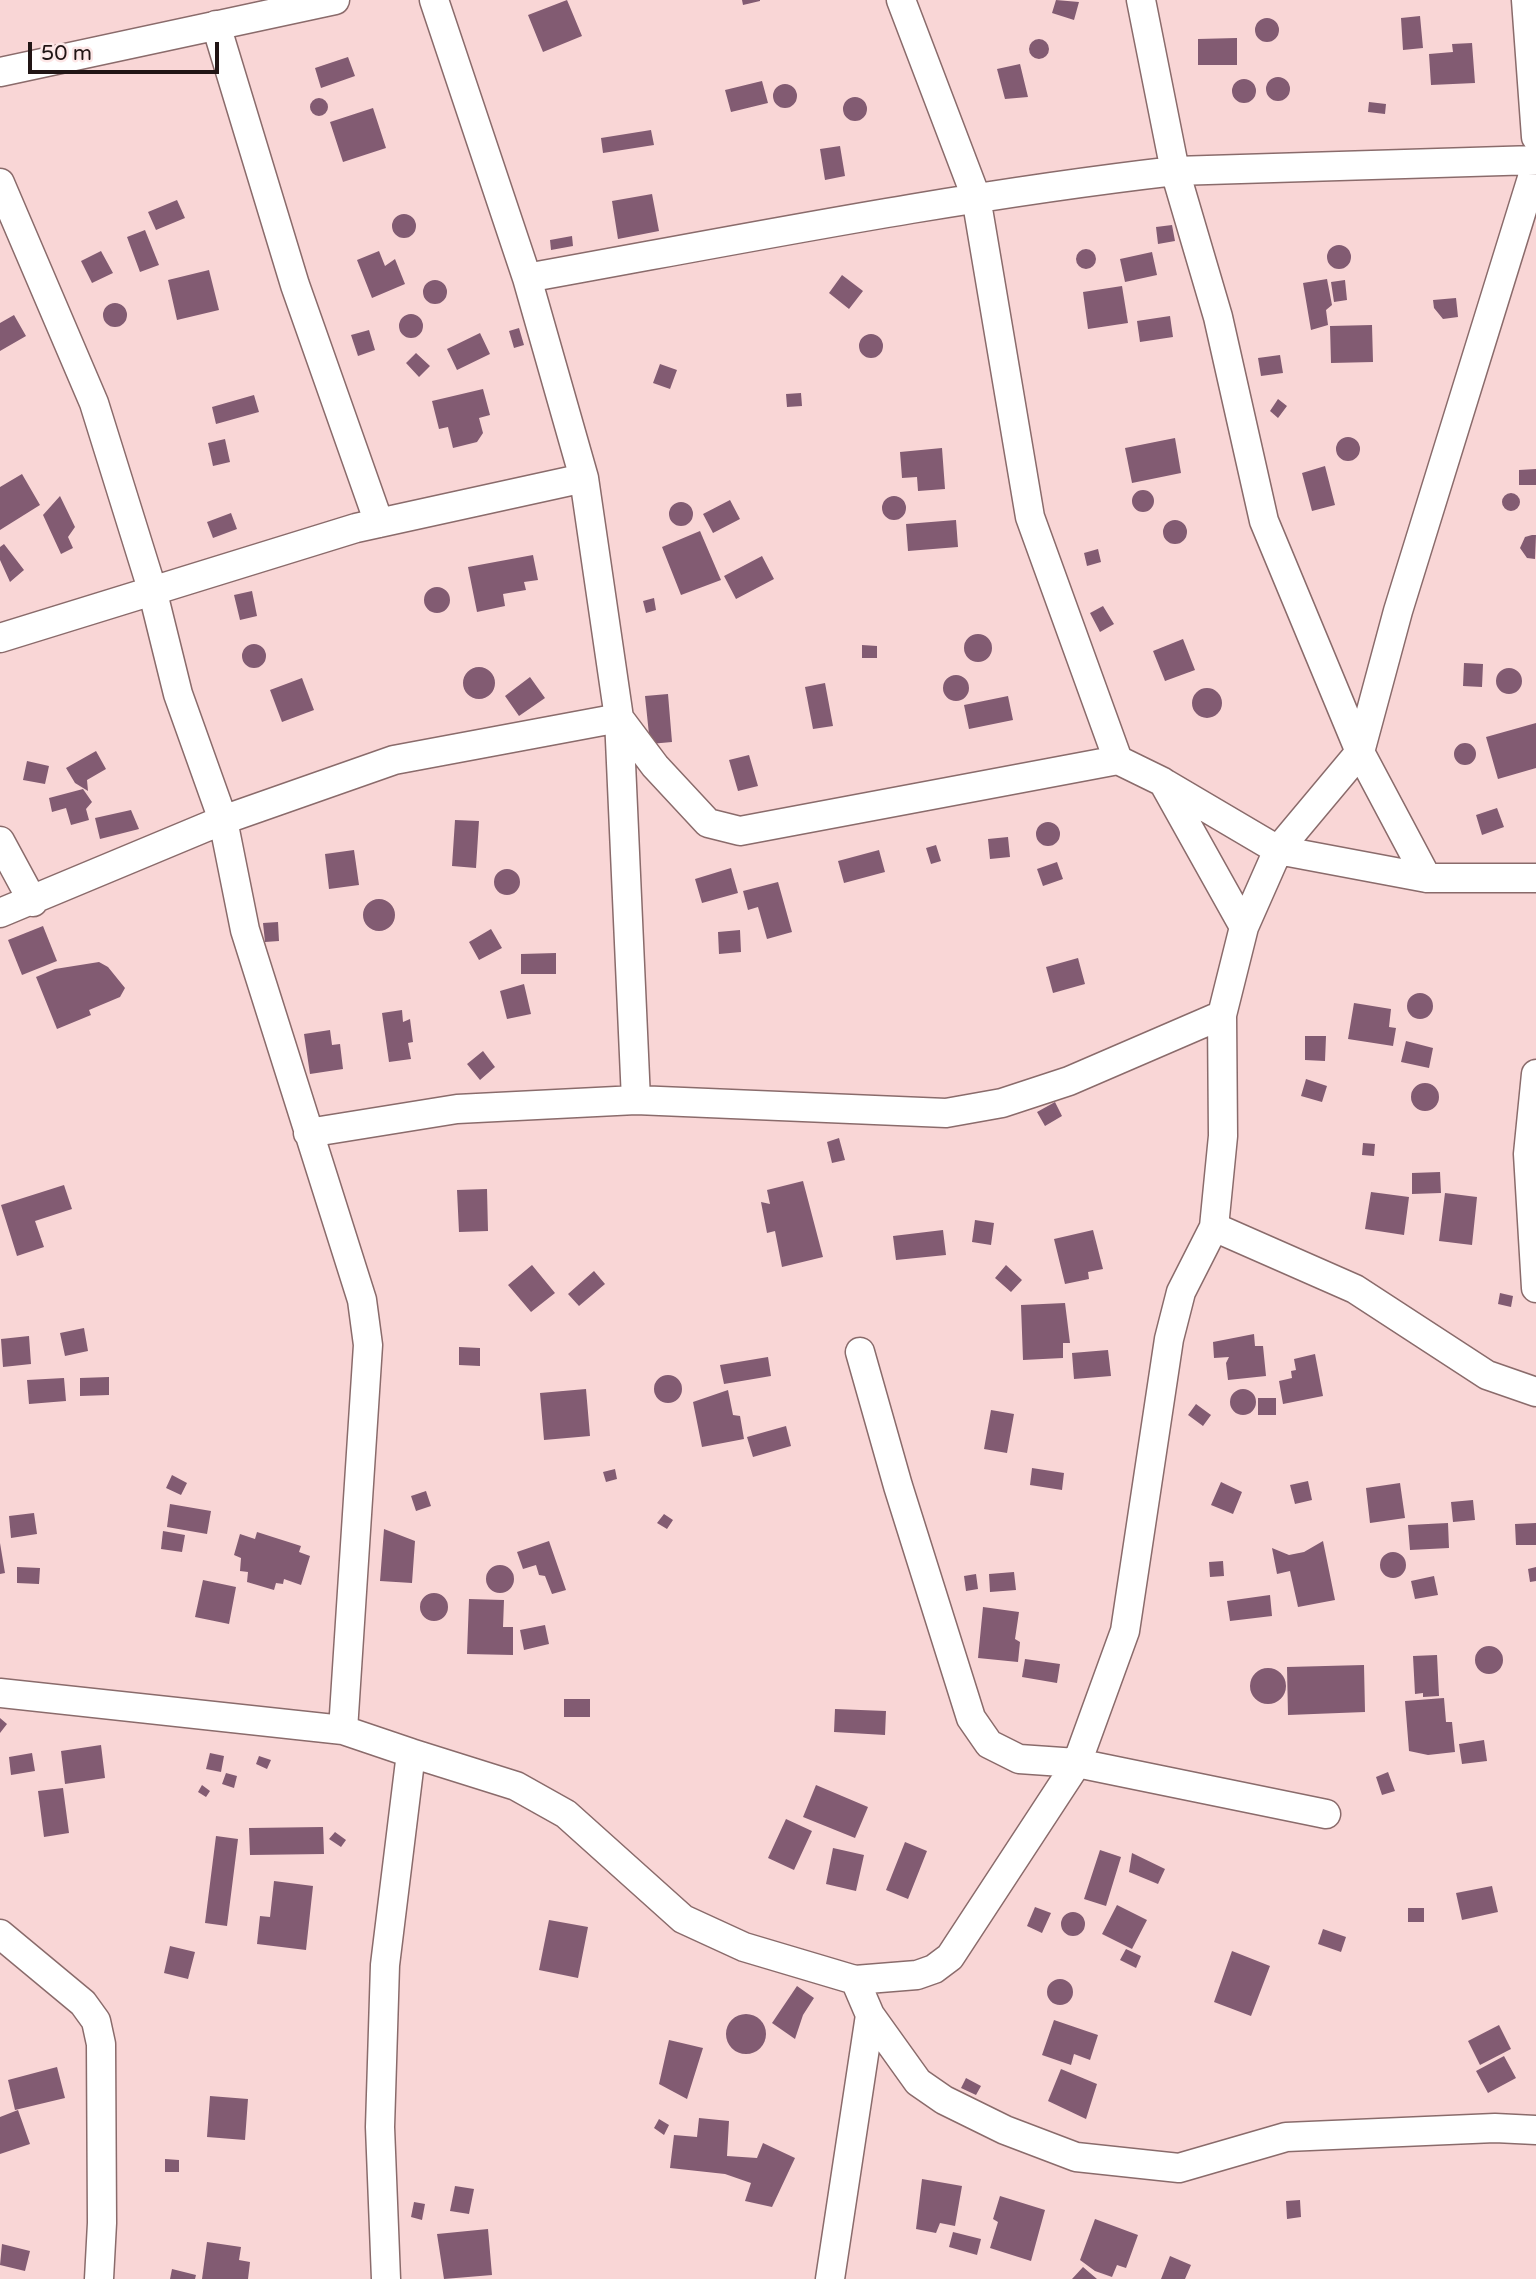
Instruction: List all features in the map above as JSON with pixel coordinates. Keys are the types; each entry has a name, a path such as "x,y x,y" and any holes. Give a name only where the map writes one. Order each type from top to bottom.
{"street":[{"path":"0,72 335,0"},
{"path":"434,0 527,278 584,478 620,718 636,1100"},
{"path":"901,0 976,197 1030,517 1118,760"},
{"path":"1141,0 1175,171 1218,317 1264,522 1360,752 1427,878"},
{"path":"1526,0 1536,136"},
{"path":"216,25 295,285 379,523"},
{"path":"0,1693 343,1730 516,1786 566,1814 683,1919 744,1947 855,1980 918,1975 934,1969 950,1957 1077,1763 1125,1631 1169,1339 1181,1292 1214,1227 1223,1136 1222,1015 1244,927 1278,850 1360,752 1398,611 1536,162 1175,171 976,197 527,278"},
{"path":"0,183 94,403 152,589 178,694 223,820 244,930 362,1300 368,1345 343,1730"},
{"path":"0,638 152,589 379,523 584,478"},
{"path":"620,718 655,766 708,822 740,831 1118,760 1163,782 1278,850 1427,878 1536,878"},
{"path":"0,913 33,902 223,820 394,760 620,718"},
{"path":"1163,782 1244,927"},
{"path":"0,841 33,902"},
{"path":"308,1133 457,1109 636,1100 946,1112 1002,1102 1069,1081 1222,1015"},
{"path":"1536,1074 1532,1150 1536,1288"},
{"path":"1214,1227 1355,1289 1488,1376 1536,1392"},
{"path":"860,1352 898,1486 971,1718 989,1744 1019,1759 1077,1763 1326,1814"},
{"path":"386,2279 380,2127 385,1965 411,1754"},
{"path":"0,1934 83,2003 96,2021 101,2044 102,2223 99,2279"},
{"path":"855,1980 870,2015 919,2082 944,2100 1005,2130 1076,2157 1179,2168 1286,2137 1495,2128 1536,2130"},
{"path":"830,2279 870,2015"}],"building":[{"path":"567,0 582,36 543,52 528,15"},
{"path":"742,0 760,0 760,1 743,5"},
{"path":"1056,0 1079,2 1074,20 1052,13"},
{"path":"1420,16 1423,48 1403,50 1401,18"},
{"path":"1267,18 1276,21 1279,30 1276,39 1267,42 1258,39 1255,30 1258,21"},
{"path":"1237,38 1237,65 1198,65 1198,39"},
{"path":"1039,39 1046,42 1049,49 1046,56 1039,59 1032,56 1029,49 1032,42"},
{"path":"1472,43 1475,83 1431,85 1429,54 1453,52 1452,44"},
{"path":"348,57 355,76 321,88 315,68"},
{"path":"1020,64 1028,97 1005,99 997,69"},
{"path":"1278,77 1289,84 1290,89 1283,100 1278,101 1267,94 1266,89 1273,78"},
{"path":"1244,79 1255,86 1256,91 1249,102 1244,103 1233,96 1232,91 1239,80"},
{"path":"762,81 768,103 731,112 725,90"},
{"path":"785,84 796,91 797,96 790,107 785,108 774,101 773,96 780,85"},
{"path":"855,97 864,100 867,109 864,118 855,121 846,118 843,109 846,100"},
{"path":"319,98 325,101 328,107 325,113 319,116 313,113 310,107 313,101"},
{"path":"1369,102 1386,104 1385,114 1368,112"},
{"path":"373,108 386,148 343,162 330,122"},
{"path":"651,130 654,145 603,153 601,138"},
{"path":"840,146 845,176 825,180 820,149"},
{"path":"652,194 659,231 618,239 612,201"},
{"path":"177,200 185,218 156,230 148,212"},
{"path":"404,214 413,217 416,226 413,235 404,238 395,235 392,226 395,217"},
{"path":"1172,225 1175,241 1158,244 1156,227"},
{"path":"145,230 159,265 140,272 127,237"},
{"path":"572,236 573,246 551,250 550,240"},
{"path":"1339,245 1350,252 1351,257 1344,268 1339,269 1328,262 1327,257 1334,246"},
{"path":"1086,249 1093,252 1096,259 1093,266 1086,269 1079,266 1076,259 1079,252"},
{"path":"101,251 113,273 92,283 81,261"},
{"path":"379,251 385,266 395,259 405,284 372,298 357,260"},
{"path":"1152,252 1157,275 1125,282 1120,259"},
{"path":"209,270 219,310 177,320 168,280"},
{"path":"842,275 863,291 849,309 829,293"},
{"path":"1327,279 1332,305 1326,310 1328,325 1311,330 1303,283"},
{"path":"435,280 444,283 447,292 444,301 435,304 426,301 423,292 426,283"},
{"path":"1345,280 1347,300 1334,302 1331,282"},
{"path":"1122,286 1128,323 1088,329 1083,292"},
{"path":"1456,298 1458,317 1443,319 1434,308 1433,300"},
{"path":"115,303 124,306 127,315 124,324 115,327 106,324 103,315 106,306"},
{"path":"411,314 420,317 423,326 420,335 411,338 402,335 399,326 402,317"},
{"path":"14,315 26,336 0,351 0,323"},
{"path":"1170,316 1173,337 1140,342 1137,321"},
{"path":"1372,325 1373,362 1331,363 1330,326"},
{"path":"519,328 524,345 514,348 509,331"},
{"path":"369,330 375,350 358,356 351,335"},
{"path":"480,333 490,354 457,370 447,349"},
{"path":"871,334 882,341 883,346 876,357 871,358 860,351 859,346 866,335"},
{"path":"416,353 430,366 419,377 406,363"},
{"path":"1280,355 1283,373 1261,376 1258,358"},
{"path":"660,364 677,370 670,389 653,383"},
{"path":"483,389 490,415 479,418 483,433 477,442 453,448 448,427 439,429 432,401"},
{"path":"801,393 802,406 787,407 786,394"},
{"path":"254,395 259,412 216,424 212,407"},
{"path":"1278,399 1287,406 1278,418 1270,411"},
{"path":"1348,437 1359,444 1360,449 1353,460 1348,461 1337,454 1336,449 1343,438"},
{"path":"1175,438 1181,473 1132,483 1125,448"},
{"path":"225,439 230,462 213,466 208,443"},
{"path":"942,448 945,489 918,491 917,477 902,478 900,452"},
{"path":"1325,466 1335,505 1312,511 1302,473"},
{"path":"1536,469 1536,485 1519,485 1519,470"},
{"path":"22,474 40,505 0,530 0,487"},
{"path":"1139,490 1147,490 1154,497 1154,505 1147,512 1139,512 1132,505 1132,497"},
{"path":"1507,493 1515,493 1520,502 1518,509 1507,511 1502,506 1502,498"},
{"path":"60,496 75,527 68,537 73,548 61,554 43,515"},
{"path":"894,496 905,503 906,508 899,519 894,520 883,513 882,508 889,497"},
{"path":"730,500 740,519 713,533 703,514"},
{"path":"681,502 690,505 693,514 690,523 681,526 672,523 669,514 672,505"},
{"path":"231,513 237,529 213,538 207,522"},
{"path":"956,520 958,547 908,551 906,524"},
{"path":"1175,520 1186,527 1187,532 1180,543 1175,544 1164,537 1163,532 1170,521"},
{"path":"700,531 721,580 681,595 662,547"},
{"path":"1536,535 1535,559 1527,558 1520,548 1525,537"},
{"path":"4,544 24,570 10,582 0,560 0,547"},
{"path":"1098,549 1101,562 1087,566 1084,553"},
{"path":"533,555 538,580 524,582 526,590 503,594 505,606 477,612 468,567"},
{"path":"762,556 774,579 736,599 724,576"},
{"path":"437,587 446,591 450,600 446,609 437,613 428,609 424,600 428,591"},
{"path":"252,591 257,616 240,620 234,595"},
{"path":"654,598 656,610 646,613 643,601"},
{"path":"1103,606 1114,624 1100,632 1090,613"},
{"path":"978,634 988,638 992,648 988,658 978,662 968,658 964,648 968,638"},
{"path":"1183,639 1195,670 1165,681 1153,651"},
{"path":"254,644 263,647 266,656 263,665 254,668 245,665 242,656 245,647"},
{"path":"862,645 877,646 877,658 862,658"},
{"path":"1464,663 1483,664 1482,687 1463,686"},
{"path":"479,667 490,672 495,683 490,694 479,699 468,694 463,683 468,672"},
{"path":"1509,668 1518,672 1522,681 1518,690 1509,694 1500,690 1496,681 1500,672"},
{"path":"956,675 965,679 969,688 965,697 956,701 947,697 943,688 947,679"},
{"path":"530,677 545,698 519,716 505,696"},
{"path":"302,678 314,710 282,722 270,690"},
{"path":"825,683 833,726 813,729 805,687"},
{"path":"1207,688 1217,693 1222,703 1217,713 1207,718 1197,713 1192,703 1197,693"},
{"path":"668,694 672,742 650,744 645,696"},
{"path":"1008,696 1013,720 969,729 964,705"},
{"path":"1536,723 1536,768 1498,779 1486,737"},
{"path":"1465,743 1473,746 1476,754 1473,762 1465,765 1457,762 1454,754 1457,746"},
{"path":"96,751 106,769 87,780 88,791 75,783 66,768"},
{"path":"749,755 758,786 738,791 729,760"},
{"path":"27,761 49,766 45,784 23,780"},
{"path":"83,789 92,802 86,809 89,820 71,825 66,808 52,812 49,798"},
{"path":"1497,808 1504,827 1482,835 1476,815"},
{"path":"131,810 139,829 100,839 95,818"},
{"path":"455,820 479,821 476,868 452,866"},
{"path":"1048,822 1059,829 1060,834 1053,845 1048,846 1037,839 1036,834 1043,823"},
{"path":"1008,837 1010,857 990,859 988,839"},
{"path":"936,845 941,861 931,864 926,848"},
{"path":"354,850 359,885 329,889 325,854"},
{"path":"879,850 885,872 844,883 838,861"},
{"path":"1057,862 1063,879 1043,886 1037,869"},
{"path":"731,868 738,893 702,903 695,879"},
{"path":"507,869 516,873 520,882 516,891 507,895 498,891 494,882 498,873"},
{"path":"778,882 792,932 767,939 758,907 748,910 743,891"},
{"path":"379,899 391,903 395,915 391,927 379,931 367,927 363,915 367,903"},
{"path":"278,922 279,941 265,942 263,923"},
{"path":"43,926 57,961 22,975 8,940"},
{"path":"491,929 502,948 479,960 469,942"},
{"path":"740,930 741,952 719,954 718,932"},
{"path":"556,953 556,974 521,974 521,954"},
{"path":"1078,958 1085,984 1053,993 1046,967"},
{"path":"99,962 108,967 125,988 120,997 89,1010 91,1015 57,1029 36,977 55,969"},
{"path":"524,984 531,1014 507,1019 500,991"},
{"path":"1420,993 1429,997 1433,1006 1429,1015 1420,1019 1411,1015 1407,1006 1411,997"},
{"path":"1354,1003 1391,1009 1389,1027 1396,1028 1393,1046 1348,1039"},
{"path":"402,1010 403,1022 410,1019 413,1042 408,1043 411,1059 389,1062 382,1013"},
{"path":"330,1030 332,1045 340,1044 343,1069 310,1074 304,1034"},
{"path":"1305,1036 1326,1036 1325,1061 1305,1060"},
{"path":"1406,1041 1433,1048 1429,1068 1401,1062"},
{"path":"483,1051 495,1067 480,1080 467,1064"},
{"path":"1306,1079 1327,1086 1322,1102 1301,1096"},
{"path":"1425,1083 1435,1087 1439,1097 1435,1107 1425,1111 1415,1107 1411,1097 1415,1087"},
{"path":"1055,1102 1062,1116 1045,1126 1037,1112"},
{"path":"839,1138 845,1160 832,1163 827,1142"},
{"path":"1363,1143 1375,1144 1374,1156 1362,1155"},
{"path":"1440,1172 1441,1193 1412,1194 1412,1173"},
{"path":"803,1181 823,1257 782,1267 775,1231 767,1233 761,1202 770,1204 767,1190"},
{"path":"64,1185 72,1209 35,1221 44,1247 17,1256 1,1205"},
{"path":"487,1189 488,1231 459,1232 457,1190"},
{"path":"1371,1192 1409,1197 1404,1235 1365,1229"},
{"path":"1445,1193 1477,1197 1472,1245 1439,1241"},
{"path":"975,1220 994,1223 991,1245 972,1242"},
{"path":"943,1230 946,1255 896,1260 893,1236"},
{"path":"1093,1230 1103,1269 1088,1272 1089,1279 1065,1284 1054,1239"},
{"path":"532,1265 555,1293 531,1312 508,1285"},
{"path":"1006,1265 1022,1280 1011,1292 995,1278"},
{"path":"594,1271 605,1284 579,1306 568,1294"},
{"path":"1500,1293 1513,1296 1511,1307 1498,1304"},
{"path":"1065,1303 1070,1343 1063,1343 1063,1358 1023,1360 1021,1305"},
{"path":"84,1328 88,1351 65,1356 60,1333"},
{"path":"1254,1334 1255,1346 1263,1346 1266,1376 1228,1380 1226,1363 1229,1357 1214,1358 1213,1342"},
{"path":"29,1336 31,1364 3,1367 1,1339"},
{"path":"459,1347 480,1348 480,1366 459,1365"},
{"path":"1108,1350 1111,1376 1074,1379 1072,1353"},
{"path":"1315,1354 1323,1396 1283,1404 1279,1381 1292,1378 1291,1371 1296,1370 1294,1359"},
{"path":"768,1357 771,1376 724,1384 720,1365"},
{"path":"668,1375 678,1379 682,1389 678,1399 668,1403 658,1399 654,1389 658,1379"},
{"path":"109,1377 109,1395 80,1396 80,1378"},
{"path":"64,1378 66,1401 29,1404 27,1380"},
{"path":"586,1389 590,1436 544,1440 540,1393"},
{"path":"1243,1389 1252,1393 1256,1402 1252,1411 1243,1415 1234,1411 1230,1402 1234,1393"},
{"path":"728,1390 733,1415 740,1416 744,1439 702,1447 693,1402"},
{"path":"1258,1398 1276,1398 1276,1415 1258,1415"},
{"path":"1196,1404 1211,1415 1203,1426 1188,1415"},
{"path":"991,1410 1014,1414 1007,1453 984,1449"},
{"path":"786,1426 791,1446 753,1457 747,1437"},
{"path":"1032,1468 1064,1473 1062,1490 1030,1485"},
{"path":"615,1469 617,1479 606,1482 603,1472"},
{"path":"172,1475 187,1483 181,1495 166,1488"},
{"path":"1308,1481 1312,1500 1295,1504 1290,1485"},
{"path":"1221,1482 1242,1492 1233,1514 1211,1505"},
{"path":"1400,1483 1405,1518 1370,1523 1366,1488"},
{"path":"426,1491 431,1506 416,1511 411,1496"},
{"path":"1473,1500 1475,1520 1453,1522 1451,1502"},
{"path":"170,1504 211,1511 207,1534 167,1527"},
{"path":"34,1513 37,1534 11,1538 9,1516"},
{"path":"664,1514 673,1520 667,1529 657,1523"},
{"path":"1448,1523 1449,1548 1410,1550 1408,1525"},
{"path":"1536,1523 1536,1545 1516,1545 1515,1524"},
{"path":"384,1529 415,1541 412,1583 380,1581"},
{"path":"163,1531 185,1535 182,1552 161,1549"},
{"path":"257,1532 301,1546 299,1552 310,1556 301,1585 284,1579 283,1584 276,1583 274,1590 247,1582 248,1572 240,1571 241,1558 234,1555 240,1534 255,1539"},
{"path":"549,1541 566,1590 552,1594 545,1576 539,1575 536,1565 523,1569 517,1552"},
{"path":"1323,1541 1335,1600 1298,1607 1290,1571 1277,1574 1272,1548 1289,1555 1304,1552"},
{"path":"0,1543 5,1573 0,1574"},
{"path":"1393,1552 1402,1556 1406,1565 1402,1574 1393,1578 1384,1574 1380,1565 1384,1556"},
{"path":"1223,1561 1224,1576 1210,1577 1209,1562"},
{"path":"500,1565 510,1569 514,1579 510,1589 500,1593 490,1589 486,1579 490,1569"},
{"path":"17,1567 40,1568 39,1584 17,1583"},
{"path":"1536,1567 1536,1581 1530,1582 1528,1569"},
{"path":"1014,1572 1016,1590 990,1592 989,1574"},
{"path":"976,1574 978,1589 966,1591 964,1576"},
{"path":"1434,1576 1438,1595 1415,1599 1411,1581"},
{"path":"203,1580 236,1587 229,1624 195,1617"},
{"path":"434,1593 444,1597 448,1607 444,1617 434,1621 424,1617 420,1607 424,1597"},
{"path":"1270,1595 1272,1616 1230,1621 1227,1601"},
{"path":"469,1599 504,1600 503,1627 513,1627 513,1655 467,1654"},
{"path":"983,1607 1019,1612 1015,1639 1020,1642 1018,1662 978,1658"},
{"path":"545,1625 549,1644 524,1650 520,1630"},
{"path":"1489,1646 1499,1650 1503,1660 1499,1670 1489,1674 1479,1670 1475,1660 1479,1650"},
{"path":"1437,1655 1439,1696 1423,1697 1423,1693 1415,1694 1413,1656"},
{"path":"1025,1659 1060,1664 1057,1683 1022,1677"},
{"path":"1364,1665 1365,1712 1288,1715 1287,1667"},
{"path":"1268,1668 1280,1674 1286,1686 1280,1698 1268,1704 1256,1698 1250,1686 1256,1674"},
{"path":"1444,1698 1446,1722 1452,1722 1455,1752 1428,1755 1409,1751 1405,1701"},
{"path":"564,1699 590,1699 590,1717 564,1717"},
{"path":"835,1709 886,1711 885,1735 834,1732"},
{"path":"0,1718 7,1724 0,1733"},
{"path":"1484,1740 1487,1761 1462,1764 1459,1744"},
{"path":"101,1745 105,1778 65,1784 61,1751"},
{"path":"32,1753 35,1771 11,1775 9,1757"},
{"path":"210,1753 224,1756 221,1772 206,1769"},
{"path":"259,1756 271,1760 267,1769 256,1764"},
{"path":"1388,1772 1395,1791 1382,1795 1376,1777"},
{"path":"226,1773 237,1776 234,1788 222,1784"},
{"path":"202,1785 210,1791 206,1797 198,1792"},
{"path":"816,1785 868,1807 855,1838 803,1817"},
{"path":"63,1788 69,1833 44,1837 38,1791"},
{"path":"786,1819 812,1831 794,1870 768,1858"},
{"path":"323,1827 324,1854 250,1855 249,1828"},
{"path":"335,1832 346,1840 341,1847 329,1839"},
{"path":"216,1836 238,1839 227,1926 205,1923"},
{"path":"905,1842 927,1851 908,1899 886,1890"},
{"path":"833,1848 864,1855 856,1891 826,1884"},
{"path":"1100,1850 1121,1857 1106,1906 1084,1899"},
{"path":"1132,1853 1165,1869 1158,1884 1129,1872"},
{"path":"274,1881 313,1886 306,1950 257,1944 260,1916 270,1917"},
{"path":"1492,1886 1498,1912 1462,1920 1456,1893"},
{"path":"1117,1905 1147,1920 1132,1949 1102,1934"},
{"path":"1035,1907 1051,1913 1042,1933 1027,1926"},
{"path":"1408,1908 1424,1908 1424,1922 1408,1922"},
{"path":"1073,1912 1084,1919 1085,1924 1078,1935 1073,1936 1062,1929 1061,1924 1068,1913"},
{"path":"549,1920 588,1927 578,1978 539,1970"},
{"path":"1323,1929 1346,1937 1341,1952 1318,1944"},
{"path":"170,1946 195,1952 188,1979 164,1973"},
{"path":"1126,1949 1141,1956 1136,1968 1120,1960"},
{"path":"1232,1951 1270,1966 1251,2016 1214,2002"},
{"path":"1060,1979 1069,1983 1073,1992 1069,2001 1060,2005 1051,2001 1047,1992 1051,1983"},
{"path":"797,1986 814,1998 803,2015 795,2039 772,2023"},
{"path":"746,2014 754,2015 760,2020 765,2026 765,2042 760,2048 754,2053 746,2054 738,2053 732,2048 727,2042 726,2034 727,2026 732,2020 738,2015"},
{"path":"1054,2020 1098,2035 1090,2060 1074,2054 1071,2065 1042,2055"},
{"path":"1499,2025 1511,2049 1480,2065 1468,2041"},
{"path":"669,2040 703,2048 687,2099 659,2084"},
{"path":"1504,2056 1516,2078 1488,2093 1476,2071"},
{"path":"57,2067 65,2098 15,2110 8,2080"},
{"path":"1061,2069 1097,2084 1086,2119 1048,2101"},
{"path":"966,2078 981,2086 976,2095 961,2088"},
{"path":"210,2096 248,2099 245,2140 207,2137"},
{"path":"18,2110 30,2144 0,2154 0,2117"},
{"path":"699,2118 729,2121 727,2156 757,2158 763,2143 795,2158 772,2207 745,2201 751,2183 725,2174 670,2168 674,2135 697,2137"},
{"path":"659,2119 669,2125 664,2135 654,2128"},
{"path":"165,2159 179,2160 179,2172 165,2172"},
{"path":"922,2179 962,2186 955,2226 940,2223 936,2233 916,2229"},
{"path":"455,2186 474,2189 469,2214 450,2211"},
{"path":"1000,2196 1045,2210 1031,2261 990,2248 998,2222 993,2219"},
{"path":"1300,2200 1301,2217 1287,2219 1286,2201"},
{"path":"414,2202 425,2204 422,2220 411,2217"},
{"path":"1095,2219 1138,2235 1126,2268 1117,2265 1112,2277 1095,2271 1080,2260"},
{"path":"488,2229 492,2275 444,2279 437,2234"},
{"path":"953,2232 981,2239 977,2255 949,2247"},
{"path":"207,2242 241,2247 239,2260 250,2262 248,2279 202,2279"},
{"path":"2,2244 30,2251 25,2271 0,2265"},
{"path":"1170,2256 1191,2265 1185,2279 1161,2279"},
{"path":"1083,2267 1097,2279 1072,2279"},
{"path":"172,2269 196,2275 195,2279 170,2279"}]}
